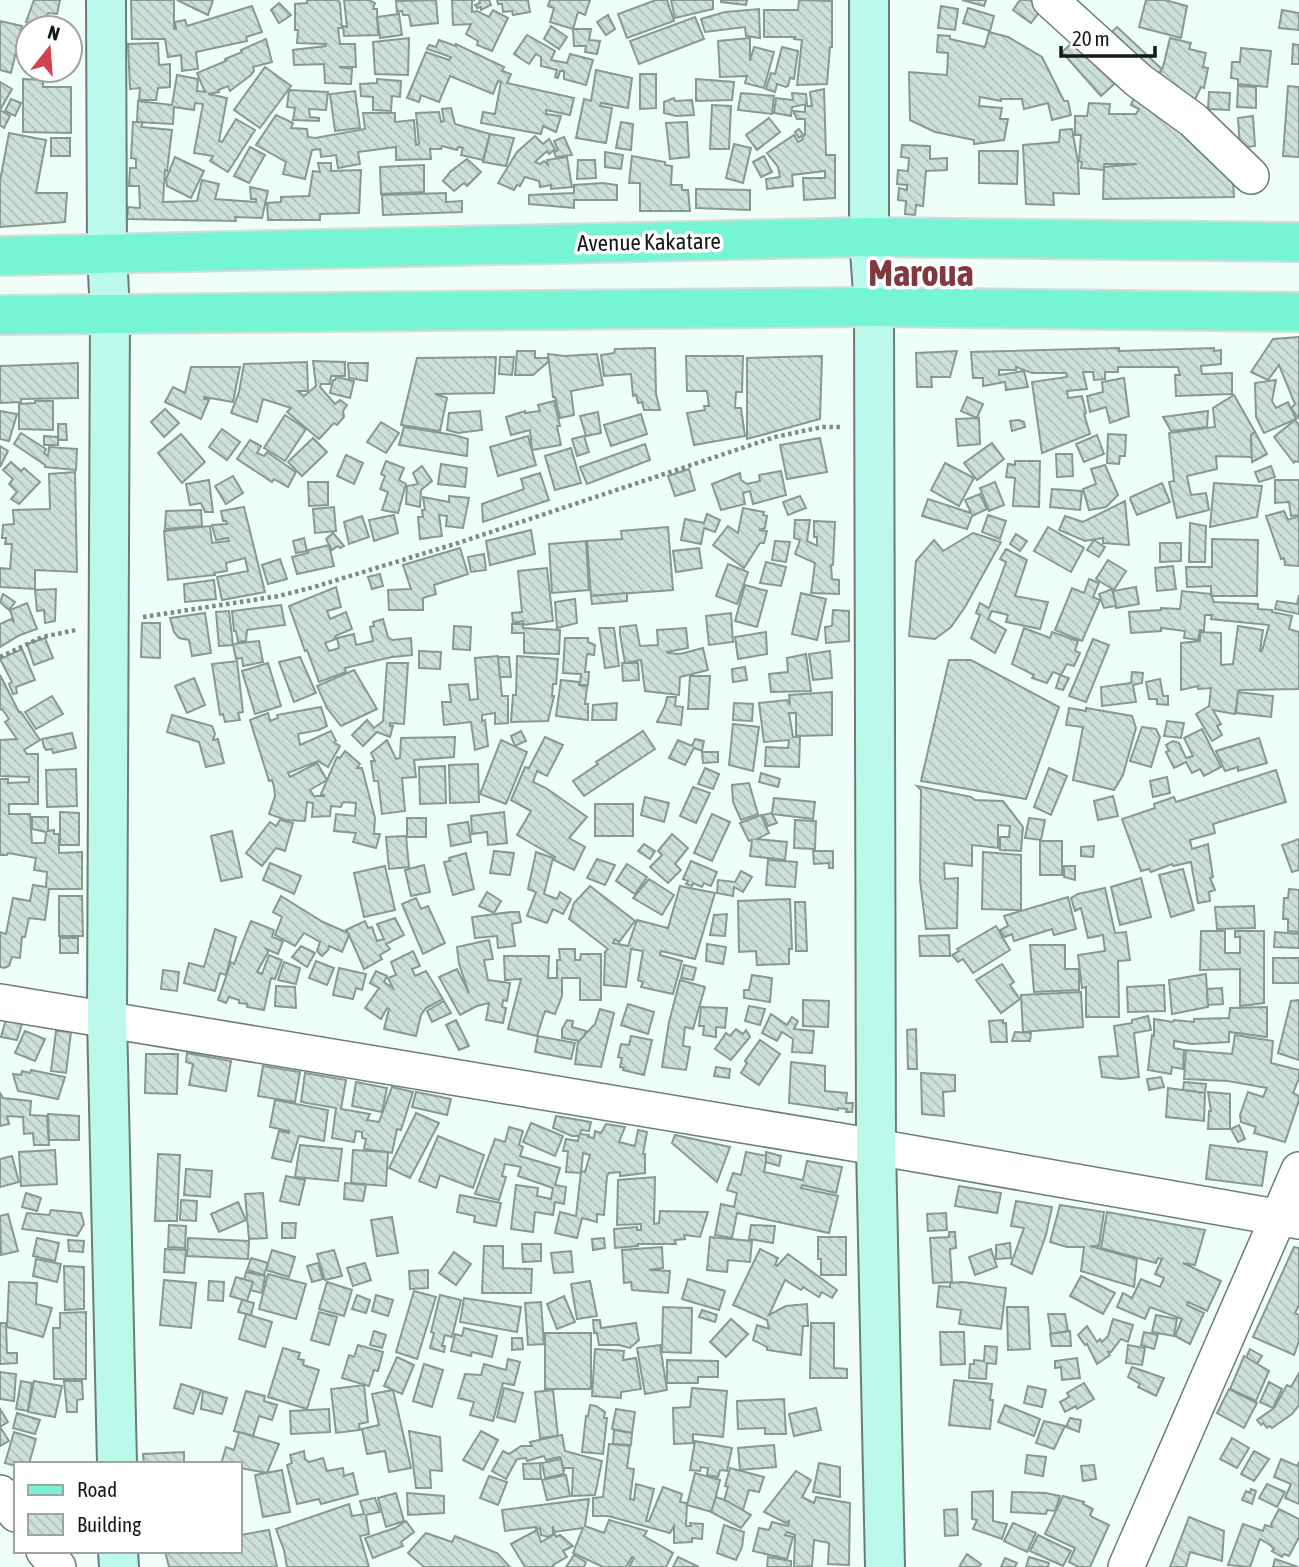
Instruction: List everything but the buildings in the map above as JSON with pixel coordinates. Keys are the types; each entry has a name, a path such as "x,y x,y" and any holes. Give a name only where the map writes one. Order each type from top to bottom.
{"main road":[{"path":"106,0 107,254 110,312 107,1018 117,1462"},
{"path":"869,0 869,237 874,307 876,1147 885,1567"},
{"name":"Avenue Kakatare","path":"0,256 869,237 1299,242"},
{"path":"0,315 874,307 1299,312"}],"street":[{"path":"1050,0 1138,80 1193,120 1251,176"},
{"path":"0,1002 876,1147 1288,1219"},
{"path":"1126,1567 1288,1219 1299,1171"},
{"path":"0,1493 14,1511"},
{"path":"46,1553 58,1567"}],"path":[{"path":"0,657 42,637 109,622 279,596 314,587 458,543 775,437 822,427 874,425"}],"district":[{"name":"Maroua","path":"921,273"}]}
